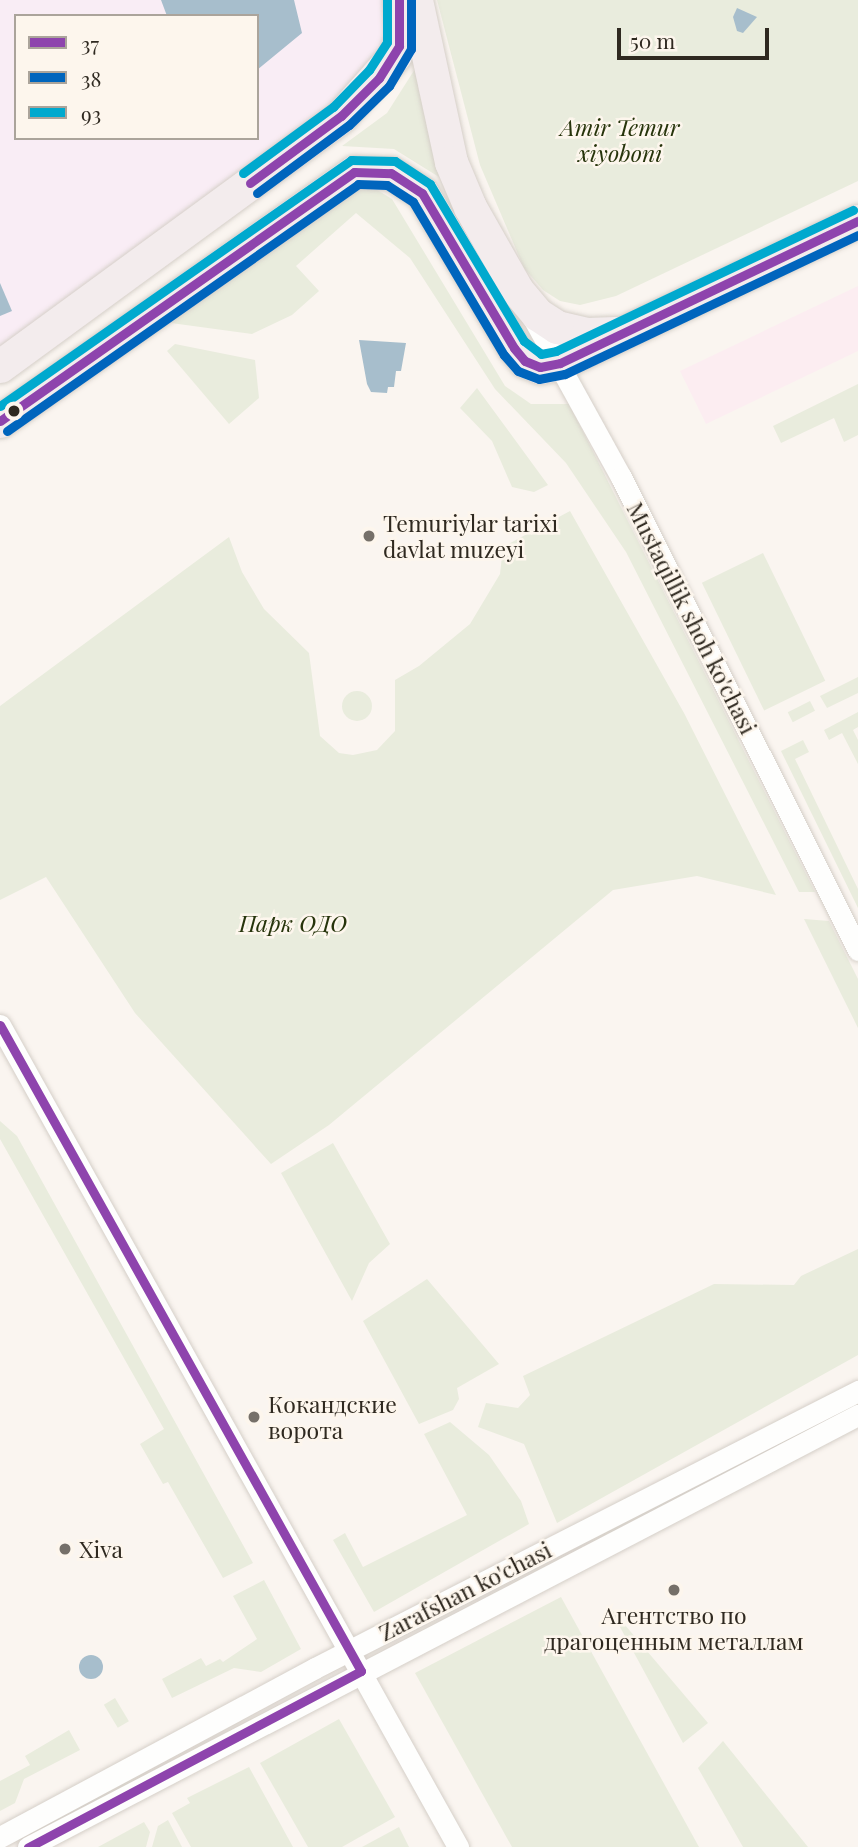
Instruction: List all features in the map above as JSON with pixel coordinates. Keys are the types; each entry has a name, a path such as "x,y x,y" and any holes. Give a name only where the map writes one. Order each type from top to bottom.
{"main road":[{"path":"0,366 341,116 395,55 401,36 399,0"},
{"path":"415,0 451,162 470,207 517,290 537,314 557,327 594,335 626,331"},
{"path":"0,421 338,179 367,170 402,178 426,197 520,356 537,366 559,363 858,221"}],"street":[{"name":"Mustaqillik shoh ko'chasi","path":"517,290 559,363 858,950"},
{"path":"0,1025 458,1847"},
{"name":"Zarafshan ko'chasi","path":"0,1837 349,1650 858,1391"},
{"name":"Zarafshan ko'chasi","path":"28,1847 361,1671 858,1415"}],"shaded area":[{"path":"0,0 399,0 395,55 0,366"},
{"path":"858,286 858,351 706,424 680,371"}],"green space":[{"name":"Amir Temur xiyoboni","path":"437,0 858,0 858,181 616,296 580,305 560,301 543,290 524,268 480,165"},
{"path":"415,69 439,177 394,149 342,146 387,113"},
{"path":"353,185 374,188 392,199 505,386 531,404 569,404 815,892 799,892 626,552 566,463 495,389 410,258 356,213 296,266 319,291 292,315 252,334 171,323"},
{"path":"175,344 255,360 259,398 229,424 167,351"},
{"path":"858,384 858,435 844,442 834,418 781,443 773,426"},
{"path":"477,388 548,485 534,492 512,487 492,441 460,408"},
{"name":"Парк ОДО","path":"570,511 684,713 776,895 697,876 613,890 329,1125 271,1164 135,1013 46,877 0,900 0,706 229,537 242,572 264,609 309,653 320,736 339,753 353,755 377,750 395,731 395,680 419,666 470,624 500,574 503,547"},
{"path":"763,553 825,681 764,710 702,583"},
{"path":"858,677 858,693 827,708 820,696"},
{"path":"357,691 368,695 372,706 368,717 357,721 346,717 342,706 346,695"},
{"path":"810,701 815,711 793,722 788,712"},
{"path":"858,712 858,727 853,730 858,740 858,764 842,733 829,740 824,730"},
{"path":"803,740 809,752 795,759 858,889 858,908 781,751"},
{"path":"804,919 829,921 858,979 858,1028"},
{"path":"0,1121 17,1136 253,1563 223,1578 168,1482 163,1484 140,1444 164,1429 0,1139"},
{"path":"333,1143 390,1244 369,1263 352,1301 281,1173"},
{"path":"858,1249 858,1355 557,1523 524,1444 478,1427 486,1403 518,1408 530,1395 523,1376 714,1284 794,1285 801,1276"},
{"path":"427,1279 499,1364 457,1388 459,1399 453,1410 419,1424 363,1321"},
{"path":"450,1422 489,1455 521,1501 529,1524 374,1612 333,1540 345,1533 363,1567 467,1515 424,1434"},
{"path":"264,1580 301,1649 261,1672 234,1668 172,1698 162,1679 201,1658 206,1666 220,1659 223,1662 257,1639 233,1596"},
{"path":"561,1597 699,1847 512,1847 415,1673"},
{"path":"608,1605 708,1723 683,1743"},
{"path":"115,1698 129,1721 118,1728 104,1705"},
{"path":"339,1719 395,1817 342,1847 308,1847 260,1763"},
{"path":"69,1730 80,1750 24,1779 15,1803 0,1811 0,1781 30,1765 25,1756"},
{"path":"723,1741 808,1847 743,1847 698,1768"},
{"path":"249,1767 293,1847 191,1847 172,1813 190,1803 187,1798"},
{"path":"168,1820 182,1847 152,1847 158,1826"},
{"path":"144,1822 150,1832 146,1847 98,1847"},
{"path":"399,1827 409,1847 362,1847"}],"water":[{"path":"161,0 294,0 302,33 259,68 259,14 166,14"},
{"path":"737,8 757,17 743,33 737,31 733,17"},
{"path":"0,283 12,311 0,316"},
{"path":"359,340 406,343 401,371 396,371 394,387 388,387 387,393 371,392"},
{"path":"86,1655 96,1655 103,1662 103,1672 96,1679 86,1679 79,1672 79,1662"}],"transit line":[{"name":"93","path":"243,173 333,107 369,70 387,42 387,0"},
{"name":"37","path":"250,183 341,116 379,78 399,46 399,0"},
{"name":"38","path":"257,193 349,125 389,86 411,49 411,0"},
{"name":"93","path":"0,406 351,160 395,161 430,184 524,341 541,354 556,351 853,210"},
{"name":"37","path":"0,421 354,172 391,173 422,193 514,348 525,361 540,367 560,363 858,221"},
{"name":"38","path":"7,431 358,184 387,185 413,202 504,355 518,371 539,379 565,374 858,235"},
{"name":"37","path":"0,1025 361,1671 28,1847"}],"place":[{"name":"Temuriylar tarixi davlat muzeyi","path":"369,536"},
{"name":"Кокандские ворота","path":"254,1417"},
{"name":"Xiva","path":"65,1549"},
{"name":"Агентство по драгоценным металлам","path":"674,1590"}]}
